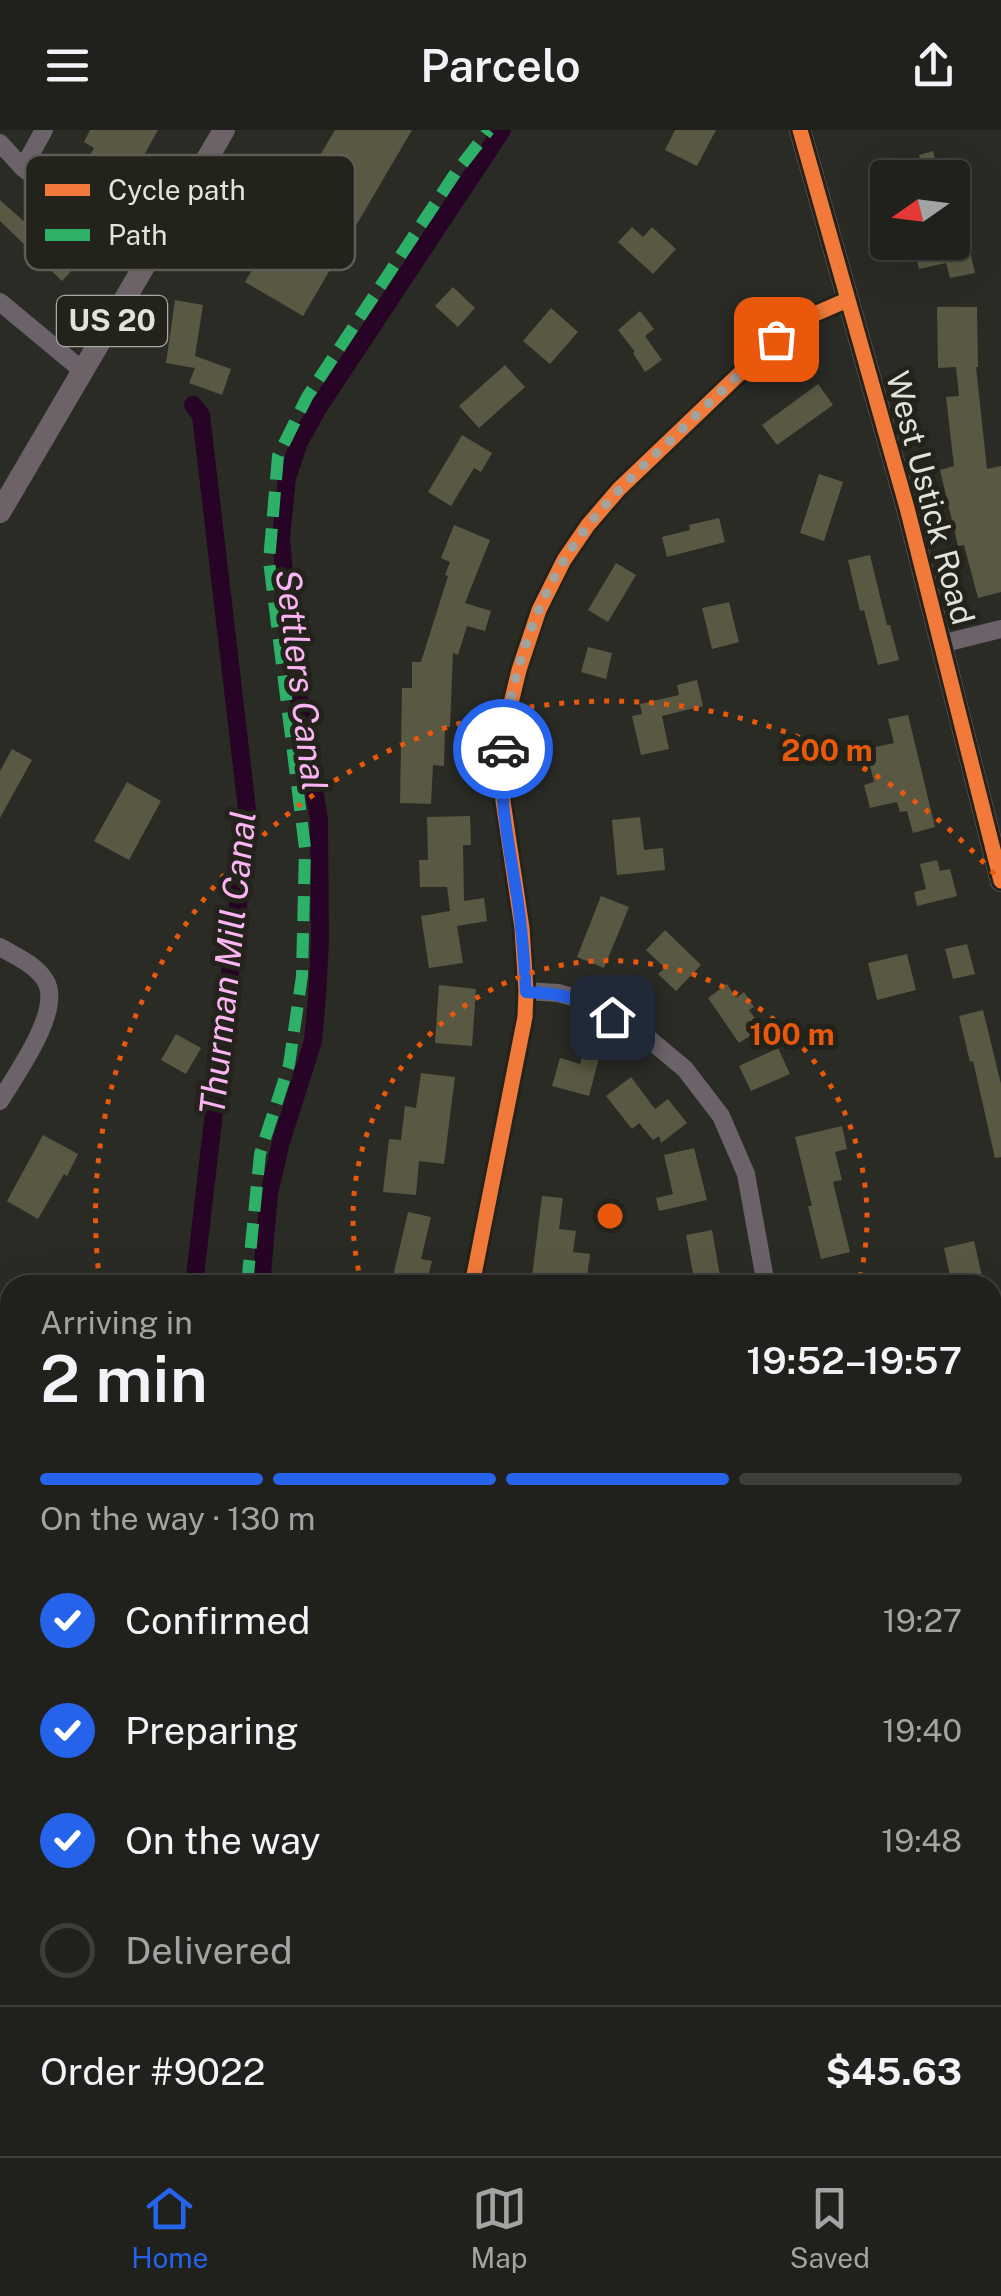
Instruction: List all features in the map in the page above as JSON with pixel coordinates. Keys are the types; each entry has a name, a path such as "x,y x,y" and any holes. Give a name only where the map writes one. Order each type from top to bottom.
{"main road":[{"name":"US 20","path":"209,155 224,130"},
{"name":"West Ustick Road","path":"800,130 907,508 1001,881"},
{"name":"US 20","path":"0,512 142,270"}],"street":[{"path":"30,155 44,130"},
{"path":"0,143 23,168 25,164"},
{"path":"474,1275 525,1017 522,928 502,801 501,766 504,732 519,670 539,610 564,560 619,490 776,339 808,317 847,300"},
{"path":"0,302 82,371"},
{"path":"941,644 1001,629"},
{"path":"0,947 32,966 50,992 45,1022 0,1102"},
{"path":"526,992 558,993 580,1000 643,1034 685,1070 721,1116 746,1174 764,1275"}],"building":[{"path":"90,130 158,130 144,155 90,155 94,148 84,142"},
{"path":"335,130 412,130 355,227 355,155 320,155"},
{"path":"675,130 716,130 697,166 665,150"},
{"path":"933,151 935,160 920,160 919,155"},
{"path":"0,200 25,222 25,245 0,221"},
{"path":"632,227 643,237 652,227 676,249 653,274 618,242"},
{"path":"970,251 975,273 950,278 946,263 919,269 917,260 970,260"},
{"path":"51,270 72,270 62,281"},
{"path":"252,270 330,270 303,316 245,282"},
{"path":"453,287 475,308 458,327 435,306"},
{"path":"175,300 203,305 195,356 231,369 222,395 189,383 195,368 166,363"},
{"path":"937,307 977,307 976,367 987,469 1001,466 1001,592 978,598 964,545 958,546 940,470 954,466 946,397 959,396 956,367 938,368"},
{"path":"551,308 578,332 550,364 523,341"},
{"path":"640,311 654,329 645,336 662,360 645,372 618,330"},
{"path":"505,365 525,387 479,428 459,406"},
{"path":"818,384 833,405 777,445 762,425"},
{"path":"462,435 492,453 481,472 474,468 451,506 428,492"},
{"path":"819,474 843,482 824,541 800,533"},
{"path":"719,518 725,542 667,557 662,537"},
{"path":"454,525 490,540 465,603 491,611 485,631 467,626 458,655 453,653 450,727 445,727 444,766 433,765 431,804 400,803 402,688 412,688 412,662 421,662 448,576 445,575 450,562 441,558"},
{"path":"870,555 899,660 878,665 848,560"},
{"path":"616,563 636,575 608,622 588,610"},
{"path":"729,602 739,642 712,649 702,608"},
{"path":"588,647 612,653 606,679 581,672"},
{"path":"697,680 703,706 662,716 669,749 641,755 632,716 642,714 640,704 679,695 677,685"},
{"path":"908,715 935,827 913,833 907,811 900,812 897,802 870,808 864,785 874,782 866,749 894,743 888,719"},
{"path":"12,749 32,760 0,818 0,771"},
{"path":"127,782 161,801 129,860 94,841"},
{"path":"470,816 471,845 463,845 464,901 484,898 487,921 457,926 463,963 429,968 421,916 450,911 447,887 420,887 419,860 428,860 427,817"},
{"path":"640,817 644,850 663,848 665,870 617,875 612,820"},
{"path":"937,860 940,871 950,869 957,896 917,906 914,892 926,889 920,864"},
{"path":"601,896 629,907 604,968 577,957"},
{"path":"665,930 701,965 676,991 658,974 665,968 646,950"},
{"path":"967,944 975,974 953,979 945,949"},
{"path":"907,954 916,990 877,1000 868,963"},
{"path":"727,984 736,998 744,992 754,1007 749,1010 762,1028 739,1043 708,998"},
{"path":"439,985 476,989 472,1046 435,1043"},
{"path":"983,1010 1001,1084 1001,1157 995,1158 959,1016"},
{"path":"176,1034 201,1048 186,1074 161,1060"},
{"path":"778,1048 790,1074 751,1091 739,1066"},
{"path":"583,1053 599,1058 589,1096 552,1086 560,1058 580,1064"},
{"path":"421,1073 455,1077 444,1164 419,1161 416,1195 383,1192 389,1139 401,1140 405,1106 416,1108"},
{"path":"631,1077 655,1109 668,1099 687,1123 661,1143 659,1136 653,1140 639,1123 632,1129 606,1096"},
{"path":"842,1126 847,1149 835,1152 842,1180 833,1182 850,1252 821,1259 795,1137"},
{"path":"43,1135 78,1154 38,1219 7,1201"},
{"path":"694,1148 707,1200 659,1211 656,1198 673,1194 664,1155"},
{"path":"542,1196 563,1198 559,1229 576,1231 573,1252 590,1254 587,1275 532,1275"},
{"path":"408,1212 431,1217 421,1259 432,1261 428,1275 393,1275"},
{"path":"712,1230 720,1275 693,1275 686,1235"},
{"path":"974,1241 982,1275 950,1275 944,1248"}],"waterway":[{"name":"Settlers Canal","path":"262,1275 269,1193 313,1041 320,940 319,820 289,637 281,537 287,478 299,442 318,408 502,130"},
{"name":"Thurman Mill Canal","path":"193,405 201,415 248,818 195,1275"}],"marked path":[{"path":"248,1275 260,1154 289,1065 302,976 305,848 269,561 278,456 307,397 456,172 489,130"}],"cycle path":[{"path":"800,130 907,508 1001,881"},
{"path":"474,1275 525,1017 522,928 501,766 504,732 519,670 539,610 564,560 619,489 776,339 808,317 847,300"}],"way so far":[{"path":"503,749 519,670 539,610 564,560 619,490 776,339"}],"route":[{"path":"503,749 502,801 522,928 526,992 558,993 612,1017"}]}
